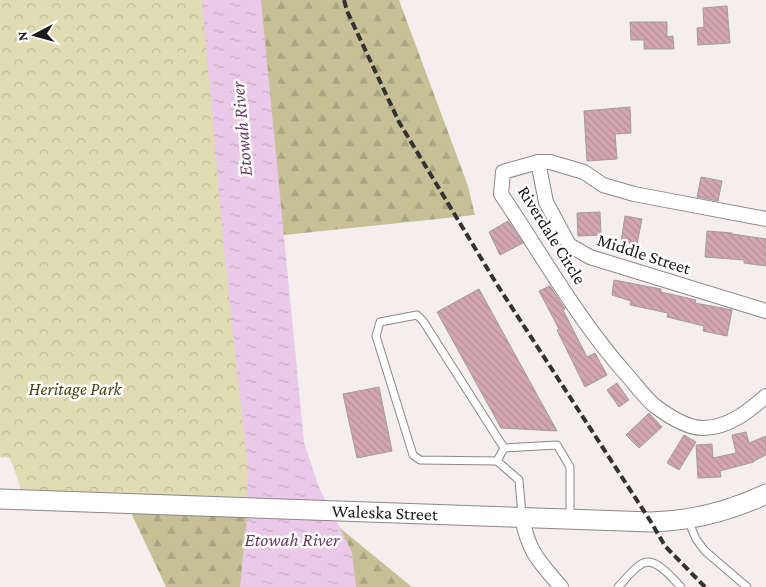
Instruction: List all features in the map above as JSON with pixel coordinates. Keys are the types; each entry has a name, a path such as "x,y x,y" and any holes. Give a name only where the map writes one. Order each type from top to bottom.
{"main road":[{"name":"Waleska Street","path":"0,498 445,516 652,522 688,520 764,498"}],"street":[{"name":"Riverdale Circle","path":"766,219 634,194 603,185 584,172 550,162 538,162 503,172 501,194 586,323 654,406 684,423 703,428 725,424 747,412 766,396"},
{"name":"Middle Street","path":"538,162 546,202 568,245 590,257 766,312"},
{"path":"522,518 526,538 534,556 561,587"}],"lane":[{"path":"504,448 418,315 380,322 376,336 413,454 420,460 496,461 519,480 522,518"},
{"path":"504,448 557,445 570,467 570,519"},
{"path":"496,461 504,448"},
{"path":"688,520 696,539 705,551 747,587"},
{"path":"618,587 641,563 650,562 659,566 681,587"}],"green space":[{"name":"Heritage Park","path":"0,0 207,0 318,510 23,495 10,458 0,457"},
{"path":"207,0 399,0 468,186 475,215 256,238"},
{"path":"125,500 318,510 412,587 166,587"}],"water":[{"name":"Etowah River","path":"202,0 261,0 304,442 318,485 352,552 356,587 240,587 246,526 248,470 225,259"}],"building":[{"path":"727,6 730,43 698,45 697,28 704,27 703,8"},
{"path":"630,22 667,22 667,37 673,36 674,49 644,49 644,40 631,40"},
{"path":"630,107 631,133 615,134 617,159 587,161 584,111"},
{"path":"701,177 722,181 718,201 697,197"},
{"path":"600,212 601,235 578,236 577,213"},
{"path":"625,216 642,219 637,244 621,242"},
{"path":"508,221 523,243 500,255 489,232"},
{"path":"707,231 766,239 766,266 744,263 744,260 705,257"},
{"path":"614,280 661,289 661,292 696,300 695,303 732,310 727,336 703,331 704,326 667,317 668,313 630,305 631,301 612,295"},
{"path":"550,286 565,309 563,310 587,357 595,353 607,375 585,387 557,330 559,329 539,291"},
{"path":"479,289 557,431 501,428 437,312"},
{"path":"617,383 629,400 619,407 607,390"},
{"path":"379,387 392,451 357,458 343,394"},
{"path":"649,413 662,427 639,448 626,435"},
{"path":"746,432 749,443 766,436 766,455 754,462 720,471 721,477 698,478 696,445 712,444 713,458 736,453 732,435"},
{"path":"684,435 696,442 679,470 667,463"}],"railway":[{"path":"344,0 347,11 399,122 496,283 665,546 705,587"}]}
